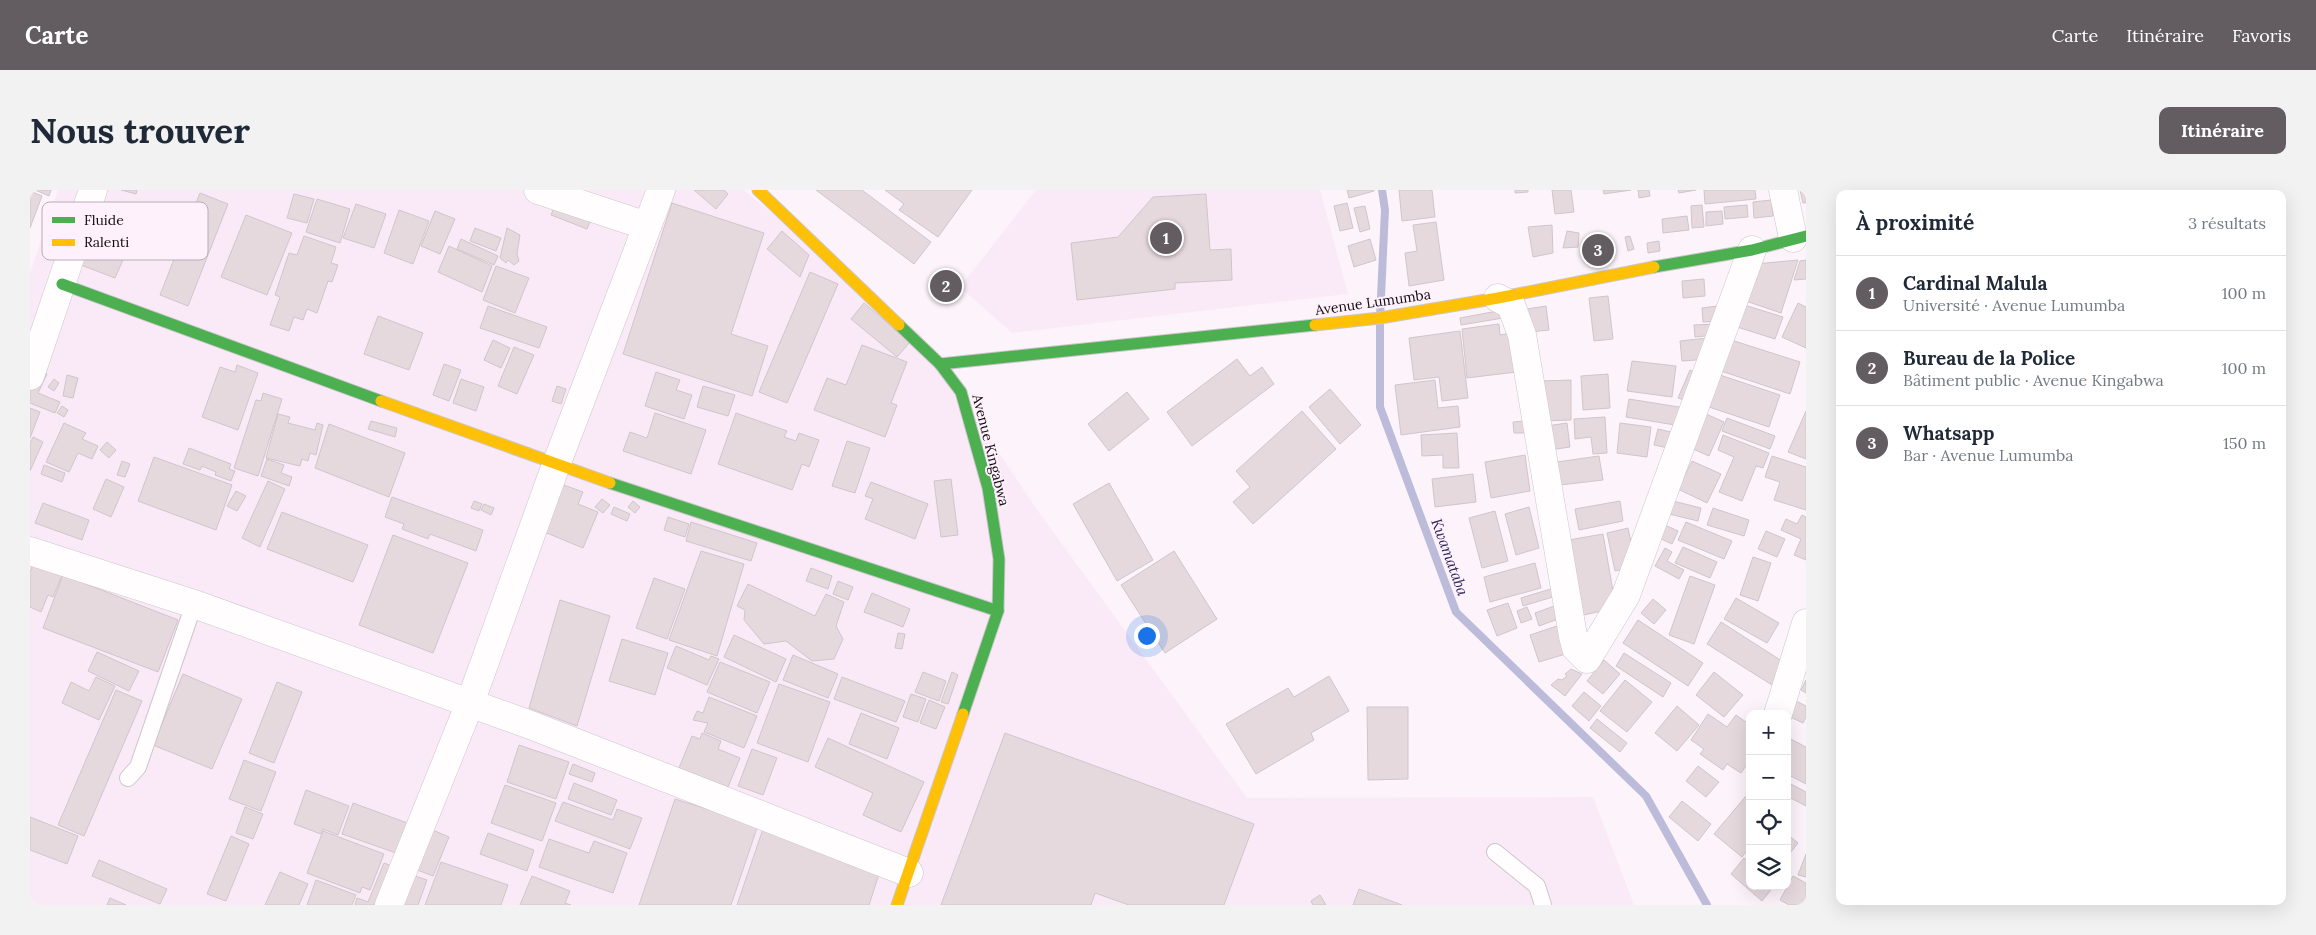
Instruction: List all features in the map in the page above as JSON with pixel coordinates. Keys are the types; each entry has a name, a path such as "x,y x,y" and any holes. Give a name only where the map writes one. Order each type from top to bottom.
{"street":[{"path":"89,202 93,190"},
{"path":"538,190 647,226"},
{"path":"388,905 470,703 556,465 661,190"},
{"name":"Avenue Kingabwa","path":"758,190 940,364 960,392 988,488 999,559 998,611 897,905"},
{"path":"1783,190 1800,237"},
{"name":"Avenue Lumumba","path":"940,364 1380,318 1498,298 1611,274 1752,250 1800,237"},
{"path":"1498,298 1511,305 1522,335 1573,636 1576,648 1587,659 1626,594 1752,250"},
{"path":"33,361 70,260"},
{"path":"62,284 556,465 998,611"},
{"path":"30,551 194,604 470,703 909,873"},
{"path":"1779,710 1806,623"}],"lane":[{"path":"128,778 138,768 194,604"},
{"path":"1495,852 1537,886 1543,905"}],"shaded area":[{"path":"58,190 744,190 921,335 1035,507 1247,798 1593,797 1634,905 30,905 30,273 42,237 42,260 208,260 208,202 54,202"},
{"path":"1036,190 1320,190 1348,294 1012,333 960,287"}],"building":[{"path":"35,190 51,190 49,196"},
{"path":"121,190 137,190 136,194"},
{"path":"694,190 724,190 728,194 716,209"},
{"path":"816,190 862,190 931,242 914,264"},
{"path":"885,190 972,190 938,237 899,210 904,204"},
{"path":"1347,190 1374,190 1374,191 1349,198"},
{"path":"1399,190 1432,190 1435,217 1402,221"},
{"path":"1515,190 1528,190 1528,192 1515,193"},
{"path":"1552,190 1571,190 1574,212 1555,214"},
{"path":"1603,190 1631,190 1604,194"},
{"path":"1638,190 1649,190 1650,196 1639,198"},
{"path":"1678,190 1696,190 1679,193"},
{"path":"1704,190 1755,190 1756,199 1705,204"},
{"path":"1800,190 1806,190 1806,203 1803,203"},
{"path":"30,191 42,196 30,228"},
{"path":"200,193 228,204 208,255 208,202 196,202"},
{"path":"294,194 314,199 307,223 287,218"},
{"path":"1206,194 1210,250 1231,249 1232,280 1175,283 1175,289 1077,300 1071,243 1118,237 1153,197"},
{"path":"558,198 594,212 587,229 551,215"},
{"path":"317,199 350,209 340,243 306,232"},
{"path":"1771,200 1773,216 1754,218 1753,202"},
{"path":"672,203 764,233 731,334 768,346 752,396 623,354"},
{"path":"1347,203 1353,228 1340,231 1334,206"},
{"path":"356,204 386,214 374,248 343,238"},
{"path":"1702,205 1704,227 1692,228 1691,206"},
{"path":"1747,205 1748,217 1725,219 1724,207"},
{"path":"1365,206 1370,229 1360,232 1354,208"},
{"path":"399,210 429,221 413,264 384,253"},
{"path":"435,211 455,219 440,254 421,246"},
{"path":"1722,211 1723,224 1706,226 1706,212"},
{"path":"246,215 292,233 267,295 221,277"},
{"path":"1687,216 1689,230 1663,233 1662,219"},
{"path":"1436,222 1444,280 1409,286 1405,253 1417,251 1413,225"},
{"path":"1552,225 1553,253 1533,257 1528,227"},
{"path":"475,228 501,238 496,251 470,241"},
{"path":"507,228 520,235 517,254 519,261 514,265 508,260 506,263 500,258"},
{"path":"782,231 809,255 800,277 767,249"},
{"path":"1567,231 1579,233 1578,247 1563,248"},
{"path":"304,236 336,247 331,263 338,265 332,282 328,281 317,313 307,309 303,320 294,317 289,331 270,325 280,297 275,295 289,253 297,255"},
{"path":"1630,236 1634,249 1628,251 1625,237"},
{"path":"461,239 498,256 494,265 457,249"},
{"path":"1370,239 1376,260 1354,267 1348,246"},
{"path":"1659,241 1660,251 1648,253 1647,243"},
{"path":"449,246 492,266 482,292 438,272"},
{"path":"74,260 123,260 115,278 73,262"},
{"path":"174,260 206,260 188,306 160,295"},
{"path":"1798,260 1781,313 1743,300 1755,264"},
{"path":"1806,260 1806,279 1794,280 1800,261"},
{"path":"496,266 529,278 515,313 483,300"},
{"path":"810,272 838,284 787,403 759,392"},
{"path":"1704,279 1705,296 1683,298 1682,281"},
{"path":"1608,296 1613,339 1594,341 1589,298"},
{"path":"864,303 910,342 897,357 851,319"},
{"path":"1798,303 1806,307 1806,348 1782,337"},
{"path":"1741,304 1783,317 1775,339 1734,326"},
{"path":"488,306 547,327 539,348 480,328"},
{"path":"1546,306 1549,330 1530,332 1527,309"},
{"path":"1717,306 1719,321 1703,322 1702,308"},
{"path":"1508,309 1509,317 1461,325 1460,318"},
{"path":"378,316 423,333 409,370 364,354"},
{"path":"1499,324 1500,335 1512,333 1516,372 1467,378 1462,329"},
{"path":"1715,324 1716,335 1695,337 1694,325"},
{"path":"1460,331 1468,398 1442,401 1439,377 1414,380 1409,338"},
{"path":"1707,338 1708,359 1682,361 1680,341"},
{"path":"1725,338 1800,362 1790,394 1715,369"},
{"path":"493,340 510,348 501,368 484,360"},
{"path":"862,345 907,362 891,403 897,405 885,437 814,410 827,378 846,385"},
{"path":"514,347 534,355 517,394 498,386"},
{"path":"1237,359 1250,376 1262,367 1274,384 1192,446 1167,412"},
{"path":"1632,361 1676,366 1672,397 1627,391"},
{"path":"444,364 461,370 449,401 433,395"},
{"path":"237,365 258,373 238,430 202,417 220,367 235,372"},
{"path":"39,370 47,374 38,393 60,402 55,413 30,403 30,390"},
{"path":"1690,370 1701,375 1690,402 1678,398"},
{"path":"656,372 680,380 676,390 692,395 684,419 645,406"},
{"path":"1608,374 1610,408 1583,410 1581,376"},
{"path":"67,375 78,378 73,398 63,396"},
{"path":"1720,375 1780,395 1769,427 1709,407"},
{"path":"54,379 59,383 54,391 48,387"},
{"path":"461,379 484,387 476,411 453,403"},
{"path":"1435,380 1438,408 1458,406 1460,427 1401,435 1395,385"},
{"path":"1571,380 1571,420 1542,421 1541,381"},
{"path":"557,386 566,389 561,404 552,401"},
{"path":"703,386 735,395 728,416 697,407"},
{"path":"1330,389 1361,425 1340,444 1309,407"},
{"path":"1127,392 1149,419 1109,451 1088,424"},
{"path":"263,393 282,399 258,476 234,468 256,400 261,401"},
{"path":"1629,399 1685,408 1681,426 1626,417"},
{"path":"62,406 68,410 64,417 57,413"},
{"path":"30,408 40,412 30,438"},
{"path":"1302,411 1336,449 1253,524 1233,502 1250,487 1236,471"},
{"path":"1806,411 1806,459 1788,452"},
{"path":"655,413 706,430 691,474 623,451 630,432 647,438"},
{"path":"736,413 787,431 784,437 796,441 799,433 819,440 809,467 802,464 792,490 718,464"},
{"path":"278,414 290,417 288,423 315,430 317,423 323,425 316,455 310,453 308,461 302,459 300,466 266,458"},
{"path":"1706,414 1724,422 1709,456 1691,448"},
{"path":"1605,417 1607,453 1593,454 1591,437 1575,439 1574,419"},
{"path":"1727,418 1775,436 1770,449 1722,431"},
{"path":"371,421 397,428 395,437 368,429"},
{"path":"1525,421 1525,433 1514,433 1513,422"},
{"path":"64,423 86,433 82,439 98,446 92,459 78,453 69,472 46,462"},
{"path":"1567,423 1570,447 1550,450 1547,426"},
{"path":"1620,423 1651,427 1647,457 1617,453"},
{"path":"329,424 405,453 389,497 315,468"},
{"path":"1658,429 1671,432 1668,448 1654,445"},
{"path":"1457,433 1459,468 1443,468 1443,455 1422,456 1421,435"},
{"path":"1723,435 1769,453 1763,468 1756,466 1742,501 1719,492 1734,457 1718,450"},
{"path":"33,437 43,442 30,471 30,443"},
{"path":"847,441 870,448 855,493 832,486"},
{"path":"107,442 116,450 109,458 100,450"},
{"path":"189,448 231,464 229,469 235,471 231,481 215,475 216,472 202,466 200,470 183,464"},
{"path":"1525,455 1530,491 1491,498 1485,462"},
{"path":"1599,456 1603,480 1560,485 1557,462"},
{"path":"1772,456 1806,467 1806,510 1774,500 1780,482 1765,477"},
{"path":"154,457 232,485 216,530 138,501"},
{"path":"267,459 284,465 281,473 292,477 289,486 261,476"},
{"path":"122,461 130,464 125,477 117,475"},
{"path":"1692,461 1721,474 1707,503 1678,489"},
{"path":"44,465 65,473 62,482 41,474"},
{"path":"1473,474 1476,502 1435,507 1432,479"},
{"path":"106,479 124,487 111,517 93,509"},
{"path":"951,479 958,535 941,537 934,481"},
{"path":"268,481 285,489 260,547 242,538"},
{"path":"871,482 928,504 915,539 865,519 873,499 865,496"},
{"path":"1109,483 1153,560 1117,581 1073,504"},
{"path":"561,484 583,492 578,504 598,512 583,548 542,531"},
{"path":"236,491 246,496 237,511 227,506"},
{"path":"392,497 483,530 476,551 430,534 428,539 402,529 404,524 385,517"},
{"path":"602,499 610,505 603,513 595,507"},
{"path":"474,501 482,504 479,511 471,508"},
{"path":"633,501 640,507 635,513 628,507"},
{"path":"1620,501 1623,521 1579,530 1575,509"},
{"path":"1673,501 1701,508 1698,521 1669,514"},
{"path":"43,503 89,520 82,540 35,523"},
{"path":"484,504 494,508 491,515 481,510"},
{"path":"614,507 630,514 627,521 611,514"},
{"path":"1529,507 1539,548 1516,555 1505,514"},
{"path":"1713,508 1749,520 1744,536 1707,525"},
{"path":"1495,511 1508,561 1482,568 1469,518"},
{"path":"282,512 368,545 353,582 267,549"},
{"path":"1802,515 1806,517 1806,560 1794,555 1801,539 1781,530 1786,519 1797,524"},
{"path":"668,517 689,524 685,537 664,530"},
{"path":"691,522 757,543 751,561 686,541"},
{"path":"1686,522 1732,541 1724,559 1678,540"},
{"path":"1665,525 1678,531 1672,544 1659,538"},
{"path":"1628,528 1636,566 1615,571 1607,533"},
{"path":"1766,531 1785,539 1777,557 1758,549"},
{"path":"1603,534 1616,608 1579,616 1563,541"},
{"path":"393,535 468,563 433,653 359,625"},
{"path":"1683,547 1717,562 1710,578 1675,563"},
{"path":"1665,548 1672,552 1667,561 1684,570 1679,579 1655,566"},
{"path":"701,551 744,564 717,656 669,640"},
{"path":"1174,551 1217,619 1165,653 1121,585"},
{"path":"1753,557 1771,563 1758,601 1740,595"},
{"path":"35,559 64,571 53,597 48,595 41,612 30,607 30,572"},
{"path":"1535,563 1541,588 1490,602 1484,577"},
{"path":"811,568 832,576 828,589 806,581"},
{"path":"63,575 178,620 158,672 43,628"},
{"path":"1690,576 1715,585 1694,644 1669,635"},
{"path":"654,578 685,589 667,639 636,628"},
{"path":"838,581 853,587 848,600 833,594"},
{"path":"748,584 815,616 826,594 844,602 836,626 843,639 834,659 812,661 786,641 764,644 744,620 745,610 737,606"},
{"path":"1554,588 1556,596 1523,606 1521,598"},
{"path":"872,593 910,609 903,627 864,612"},
{"path":"1736,598 1779,623 1767,643 1724,619"},
{"path":"1653,599 1666,610 1654,624 1641,613"},
{"path":"560,600 610,616 577,726 529,708"},
{"path":"1508,603 1517,628 1497,636 1487,610"},
{"path":"1557,605 1561,618 1539,626 1535,613"},
{"path":"1527,607 1532,619 1521,623 1517,611"},
{"path":"1638,620 1703,663 1688,686 1623,643"},
{"path":"1721,622 1785,663 1772,685 1707,644"},
{"path":"1560,625 1569,653 1539,662 1530,635"},
{"path":"898,633 905,634 902,649 895,648"},
{"path":"734,635 786,659 776,682 724,657"},
{"path":"622,639 668,653 655,695 609,681"},
{"path":"676,646 709,660 711,656 719,659 707,685 667,668"},
{"path":"97,652 139,671 129,691 88,671"},
{"path":"1624,653 1671,683 1663,697 1616,666"},
{"path":"793,655 838,674 828,698 783,680"},
{"path":"1604,660 1620,674 1603,694 1587,681"},
{"path":"720,662 770,682 757,713 707,692"},
{"path":"1571,669 1582,674 1565,696 1551,685 1558,679 1562,680 1567,676 1565,674"},
{"path":"923,672 946,681 939,701 915,692"},
{"path":"952,672 958,675 948,704 941,702"},
{"path":"1714,672 1743,695 1724,717 1696,695"},
{"path":"183,674 242,699 212,769 153,745"},
{"path":"1329,676 1349,711 1311,733 1314,740 1256,774 1226,724 1288,688 1294,697"},
{"path":"96,677 115,686 99,720 62,703 71,682 89,691"},
{"path":"842,677 905,701 896,722 834,699"},
{"path":"1625,680 1652,702 1627,732 1600,711"},
{"path":"1806,680 1806,693 1801,690"},
{"path":"277,682 302,692 274,763 249,753"},
{"path":"779,684 830,702 808,762 757,743"},
{"path":"116,690 142,701 84,836 58,825"},
{"path":"1584,692 1601,706 1589,721 1572,706"},
{"path":"911,694 926,699 918,722 903,717"},
{"path":"709,697 757,716 744,748 704,732 708,723 693,720 697,711 703,713"},
{"path":"929,700 945,707 936,729 920,723"},
{"path":"1796,701 1806,706 1806,717 1803,723 1791,717 1791,710"},
{"path":"1677,706 1699,725 1677,751 1655,733"},
{"path":"1367,707 1408,707 1408,779 1368,780"},
{"path":"861,713 899,728 887,759 849,744"},
{"path":"1708,714 1727,727 1736,715 1746,722 1746,766 1741,773 1727,764 1723,770 1700,754 1704,749 1691,740"},
{"path":"1597,719 1627,743 1620,752 1590,728"},
{"path":"702,733 721,741 718,749 740,758 728,787 679,768 692,736 700,739"},
{"path":"1005,733 1254,824 1224,905 1129,905 1095,893 1091,905 941,905"},
{"path":"828,738 924,782 901,832 863,815 873,793 815,767"},
{"path":"1791,739 1806,747 1806,784 1791,776"},
{"path":"519,745 569,762 556,799 507,782"},
{"path":"752,749 777,758 763,795 738,786"},
{"path":"244,760 276,772 261,811 229,799"},
{"path":"573,764 595,773 592,782 569,774"},
{"path":"1698,766 1719,782 1706,797 1686,781"},
{"path":"574,783 617,800 611,815 568,799"},
{"path":"1791,784 1806,792 1806,806 1791,798"},
{"path":"505,785 556,803 542,841 491,823"},
{"path":"306,790 349,806 338,835 323,829 321,834 294,824"},
{"path":"1746,796 1746,852 1742,857 1714,834"},
{"path":"675,799 758,825 731,905 639,905"},
{"path":"1682,801 1711,824 1698,841 1669,817"},
{"path":"563,802 613,820 617,809 642,818 630,849 555,821"},
{"path":"353,803 410,824 399,854 342,834"},
{"path":"245,807 263,814 253,839 236,833"},
{"path":"30,817 78,836 67,864 30,850"},
{"path":"428,828 449,837 433,876 412,868"},
{"path":"763,829 881,868 869,905 737,905"},
{"path":"323,831 384,854 370,890 362,887 360,893 307,873"},
{"path":"488,833 534,850 527,871 480,854"},
{"path":"231,836 249,844 226,901 207,894"},
{"path":"1791,837 1798,843 1791,852"},
{"path":"549,839 589,853 594,841 627,853 613,893 539,867"},
{"path":"1806,854 1806,877 1798,875"},
{"path":"1744,858 1746,860 1746,887 1731,874"},
{"path":"99,860 167,889 160,904 92,876"},
{"path":"441,862 508,885 501,905 425,905"},
{"path":"384,863 397,868 383,905 355,905 357,898 368,902"},
{"path":"280,872 308,884 299,905 265,905"},
{"path":"409,874 427,880 418,905 398,905"},
{"path":"532,876 570,891 565,903 571,905 520,905"},
{"path":"1793,876 1806,883 1806,905 1789,905 1780,900 1785,890 1791,890"},
{"path":"316,880 356,895 352,905 307,905"},
{"path":"1359,889 1402,905 1353,905"},
{"path":"1749,890 1771,890 1762,901"},
{"path":"1320,895 1326,905 1313,905 1311,901"},
{"path":"110,898 126,905 107,905"}],"waterway":[{"name":"Kwamataba","path":"1382,190 1385,210 1380,318 1380,407 1456,612 1646,796 1707,905"}],"traffic: fast":[{"path":"1654,267 1752,250 1806,236"},
{"path":"62,284 381,401"},
{"path":"899,325 940,364 961,392 988,488 999,559 998,611 963,714"},
{"path":"940,364 1315,325"},
{"path":"610,483 998,611"}],"traffic: slow":[{"path":"758,190 899,325"},
{"path":"1315,325 1380,318 1498,298 1654,267"},
{"path":"381,401 610,483"},
{"path":"897,905 963,714"}],"place":[{"name":"Cardinal Malula","path":"1166,238"},
{"name":"Whatsapp","path":"1598,250"},
{"name":"Bureau de la Police","path":"946,286"}]}
